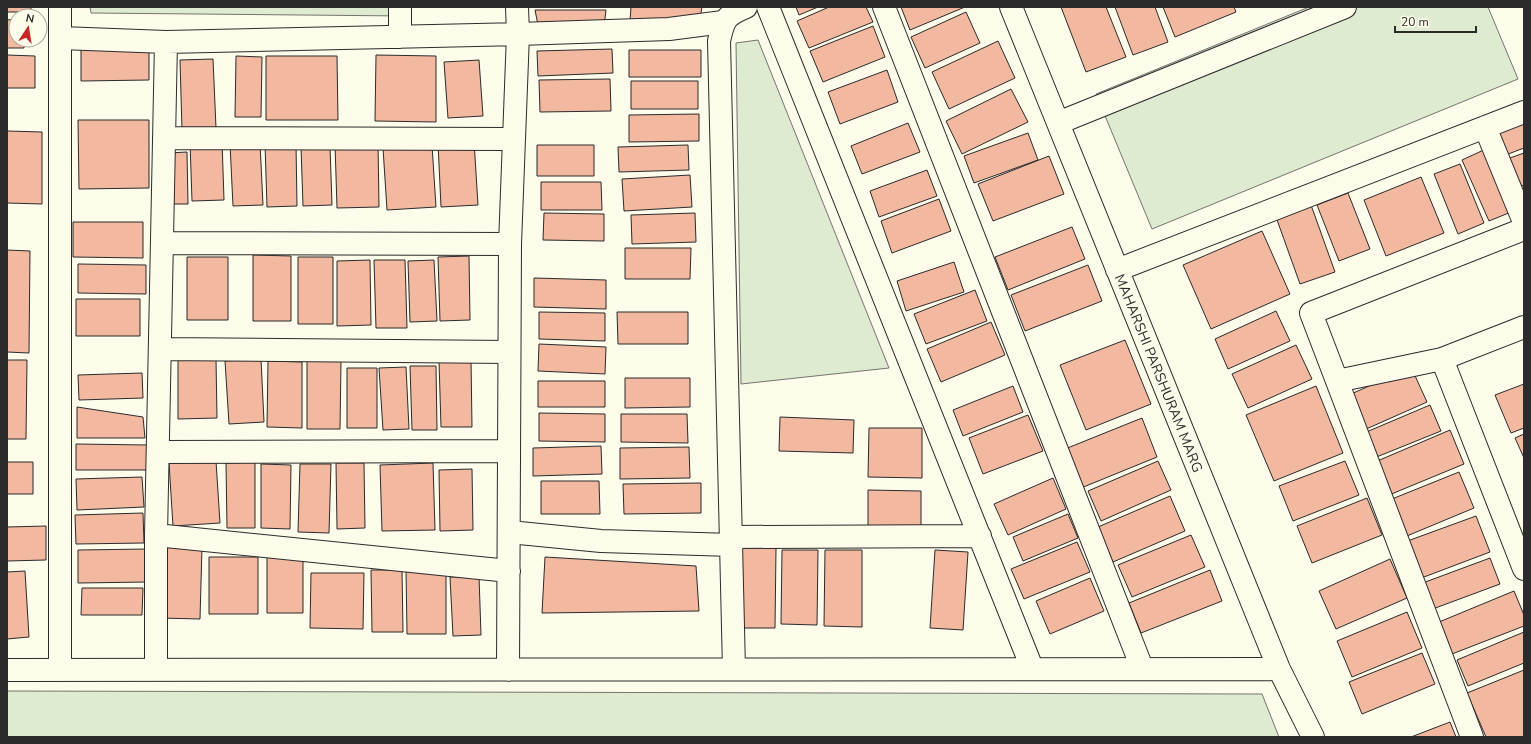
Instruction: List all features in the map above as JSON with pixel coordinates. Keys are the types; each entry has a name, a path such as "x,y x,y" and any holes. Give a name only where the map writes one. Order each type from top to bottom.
{"street":[{"path":"60,7 60,670"},
{"path":"400,7 400,37"},
{"path":"508,670 510,244 518,34 517,7"},
{"path":"61,38 166,42 669,29 723,22 733,13 746,7"},
{"path":"768,7 1032,668"},
{"path":"884,7 1142,668"},
{"name":"MAHARSHI PARSHURAM MARG","path":"1011,7 1279,669 1313,737"},
{"path":"1058,123 1345,7"},
{"path":"723,22 719,41 734,669"},
{"path":"156,670 156,535 166,42"},
{"path":"1117,270 1524,112"},
{"path":"1485,127 1524,222"},
{"path":"164,138 514,139"},
{"path":"1472,737 1311,313 1524,229"},
{"path":"162,242 510,244"},
{"path":"1337,381 1442,359 1524,326"},
{"path":"160,349 509,352"},
{"path":"1442,359 1524,569"},
{"path":"158,452 509,451"},
{"path":"509,532 601,541 732,541 980,536"},
{"path":"156,535 509,571"},
{"path":"7,670 1279,669"}],"green space":[{"path":"90,7 406,7 406,16 91,13"},
{"path":"1309,7 1488,7 1518,79 1152,229 1096,94"},
{"path":"758,40 889,368 741,384 736,43"},
{"path":"7,691 1262,694 1279,737 7,737"}],"building":[{"path":"7,7 31,7 8,8 7,12"},
{"path":"631,7 702,7 700,19 630,21"},
{"path":"796,7 818,7 799,15"},
{"path":"829,7 866,7 873,22 809,48 797,21"},
{"path":"901,7 965,7 910,30"},
{"path":"1061,7 1106,7 1126,57 1086,72"},
{"path":"1115,7 1155,7 1168,42 1133,55"},
{"path":"1163,7 1234,7 1236,12 1175,37"},
{"path":"535,10 606,10 604,27 538,25"},
{"path":"966,12 980,43 925,68 911,37"},
{"path":"8,20 8,48 7,48"},
{"path":"873,26 885,57 823,82 810,51"},
{"path":"998,41 1015,78 949,109 932,72"},
{"path":"81,48 149,48 149,80 81,81"},
{"path":"612,49 613,73 538,76 537,51"},
{"path":"629,50 701,50 701,77 629,77"},
{"path":"7,55 35,56 35,88 7,88"},
{"path":"376,55 436,56 436,122 375,121"},
{"path":"236,56 262,57 261,117 235,117"},
{"path":"266,56 337,56 338,120 266,120"},
{"path":"213,59 216,128 182,130 180,60"},
{"path":"479,60 483,116 448,118 444,62"},
{"path":"887,70 898,102 840,124 828,92"},
{"path":"610,79 611,111 540,112 539,80"},
{"path":"631,81 698,81 698,109 631,109"},
{"path":"1011,89 1028,122 962,154 946,121"},
{"path":"699,114 699,141 629,142 629,115"},
{"path":"1524,116 1524,148 1503,156 1492,128"},
{"path":"78,120 149,120 149,188 79,189"},
{"path":"908,123 920,152 862,174 851,146"},
{"path":"7,131 42,132 42,204 7,203"},
{"path":"1028,133 1038,160 974,183 964,156"},
{"path":"222,140 224,200 192,201 190,142"},
{"path":"474,141 478,205 441,207 438,143"},
{"path":"260,143 263,205 233,206 230,144"},
{"path":"378,143 379,207 337,208 335,144"},
{"path":"265,144 296,144 297,206 267,207"},
{"path":"432,145 436,207 387,210 383,148"},
{"path":"537,145 594,145 594,176 537,176"},
{"path":"688,145 689,170 619,172 618,147"},
{"path":"330,146 332,205 303,206 301,147"},
{"path":"1488,148 1516,210 1489,221 1462,160"},
{"path":"187,152 188,204 169,204 169,153"},
{"path":"1524,153 1524,185 1519,187 1507,159"},
{"path":"1049,156 1064,194 993,221 978,184"},
{"path":"1460,164 1484,223 1458,234 1434,174"},
{"path":"927,170 937,196 879,217 870,191"},
{"path":"690,175 692,207 624,211 622,179"},
{"path":"1421,177 1444,233 1386,256 1364,200"},
{"path":"541,182 601,182 602,210 541,210"},
{"path":"1348,193 1370,249 1339,261 1317,205"},
{"path":"939,199 951,231 892,253 881,221"},
{"path":"1311,205 1335,272 1300,284 1276,217"},
{"path":"544,213 604,214 604,241 543,240"},
{"path":"695,213 696,242 632,244 631,215"},
{"path":"73,222 143,222 143,258 73,257"},
{"path":"1072,227 1085,259 1008,290 995,257"},
{"path":"1262,231 1290,294 1211,329 1183,265"},
{"path":"625,248 691,248 690,279 625,279"},
{"path":"7,250 30,251 29,353 7,352"},
{"path":"253,255 291,256 291,321 253,321"},
{"path":"469,256 470,320 440,321 438,257"},
{"path":"187,257 228,257 228,320 187,320"},
{"path":"298,257 333,257 333,324 298,324"},
{"path":"370,260 371,325 337,326 337,261"},
{"path":"374,260 405,260 407,328 376,328"},
{"path":"434,260 437,321 410,322 408,261"},
{"path":"954,262 964,292 906,311 897,281"},
{"path":"78,264 146,265 146,294 78,293"},
{"path":"1088,265 1102,301 1025,331 1011,295"},
{"path":"534,278 606,280 606,309 534,307"},
{"path":"975,290 987,321 926,344 914,314"},
{"path":"76,299 140,299 140,336 76,336"},
{"path":"1276,311 1290,341 1228,369 1215,339"},
{"path":"539,312 605,313 605,341 539,339"},
{"path":"617,312 688,312 688,344 618,344"},
{"path":"991,322 1005,355 941,382 927,349"},
{"path":"1125,340 1151,404 1086,430 1060,365"},
{"path":"539,344 606,347 605,374 538,371"},
{"path":"1296,345 1312,379 1248,408 1232,374"},
{"path":"178,359 216,359 217,418 178,419"},
{"path":"261,359 264,422 229,424 225,361"},
{"path":"7,360 27,360 26,439 7,439"},
{"path":"307,360 341,361 340,429 307,429"},
{"path":"471,360 472,427 441,427 439,361"},
{"path":"268,361 302,362 302,428 267,427"},
{"path":"410,366 436,366 437,430 412,430"},
{"path":"406,367 409,429 383,430 379,368"},
{"path":"1411,367 1427,402 1364,430 1349,395"},
{"path":"347,368 377,368 377,428 347,428"},
{"path":"142,373 143,398 79,400 78,375"},
{"path":"625,378 690,378 690,407 625,408"},
{"path":"538,381 605,381 605,407 538,407"},
{"path":"1524,384 1524,428 1511,433 1495,395"},
{"path":"1013,386 1023,412 963,436 953,410"},
{"path":"1316,386 1343,453 1274,481 1246,415"},
{"path":"1430,405 1441,431 1374,458 1364,433"},
{"path":"77,407 143,417 145,438 77,438"},
{"path":"539,413 605,414 605,442 539,441"},
{"path":"621,414 687,414 688,443 621,442"},
{"path":"1028,415 1043,451 983,474 969,438"},
{"path":"780,417 854,420 853,453 779,451"},
{"path":"1142,418 1157,457 1081,488 1065,449"},
{"path":"869,428 922,428 922,478 868,477"},
{"path":"1450,430 1464,464 1389,495 1375,462"},
{"path":"1524,434 1524,458 1515,438"},
{"path":"76,444 148,445 147,470 76,470"},
{"path":"601,446 602,474 533,476 533,448"},
{"path":"689,447 690,478 620,479 620,448"},
{"path":"216,461 220,523 173,526 169,463"},
{"path":"1158,461 1171,490 1101,521 1088,491"},
{"path":"1345,461 1359,495 1293,521 1279,486"},
{"path":"7,462 33,462 33,494 7,494"},
{"path":"255,462 255,528 227,528 226,463"},
{"path":"336,463 364,463 365,528 337,529"},
{"path":"433,463 435,530 382,531 380,465"},
{"path":"261,464 291,465 290,529 261,528"},
{"path":"300,464 331,464 329,533 298,532"},
{"path":"472,469 473,530 440,531 439,470"},
{"path":"1459,472 1474,508 1402,538 1387,501"},
{"path":"142,477 144,507 77,510 76,479"},
{"path":"1053,478 1066,509 1008,535 994,504"},
{"path":"541,481 599,481 600,514 541,514"},
{"path":"701,483 701,513 624,514 623,484"},
{"path":"868,490 921,491 921,527 868,527"},
{"path":"1170,496 1185,531 1113,562 1098,527"},
{"path":"1367,498 1382,535 1312,563 1297,526"},
{"path":"143,513 144,543 76,544 75,515"},
{"path":"1068,514 1078,538 1023,561 1013,537"},
{"path":"1476,516 1490,552 1416,580 1402,543"},
{"path":"46,526 46,560 7,561 7,527"},
{"path":"1191,535 1205,567 1132,597 1118,565"},
{"path":"1077,542 1090,572 1024,599 1011,569"},
{"path":"162,545 202,547 200,619 160,618"},
{"path":"742,548 776,548 775,628 741,628"},
{"path":"147,549 148,582 78,583 78,550"},
{"path":"782,550 818,550 817,625 781,624"},
{"path":"825,550 862,550 862,627 824,626"},
{"path":"935,550 968,552 963,630 930,628"},
{"path":"267,556 303,556 303,613 267,613"},
{"path":"209,557 258,557 258,614 209,614"},
{"path":"545,557 696,566 699,611 542,613"},
{"path":"1490,558 1500,584 1430,610 1420,584"},
{"path":"1390,559 1407,598 1336,629 1319,591"},
{"path":"371,570 402,570 403,632 372,632"},
{"path":"406,570 446,570 446,634 407,634"},
{"path":"1210,570 1222,601 1141,633 1129,603"},
{"path":"25,571 29,637 7,639 7,572"},
{"path":"311,573 364,573 363,629 310,628"},
{"path":"479,576 481,635 453,636 450,577"},
{"path":"1090,578 1104,611 1050,634 1036,601"},
{"path":"82,588 143,588 142,615 81,615"},
{"path":"1514,591 1524,615 1524,626 1452,654 1439,622"},
{"path":"1407,612 1422,648 1352,677 1337,641"},
{"path":"1524,632 1524,663 1468,686 1457,660"},
{"path":"1422,653 1435,684 1362,714 1349,682"},
{"path":"1524,670 1524,737 1486,737 1467,693"},
{"path":"1450,722 1456,737 1411,737"}]}
